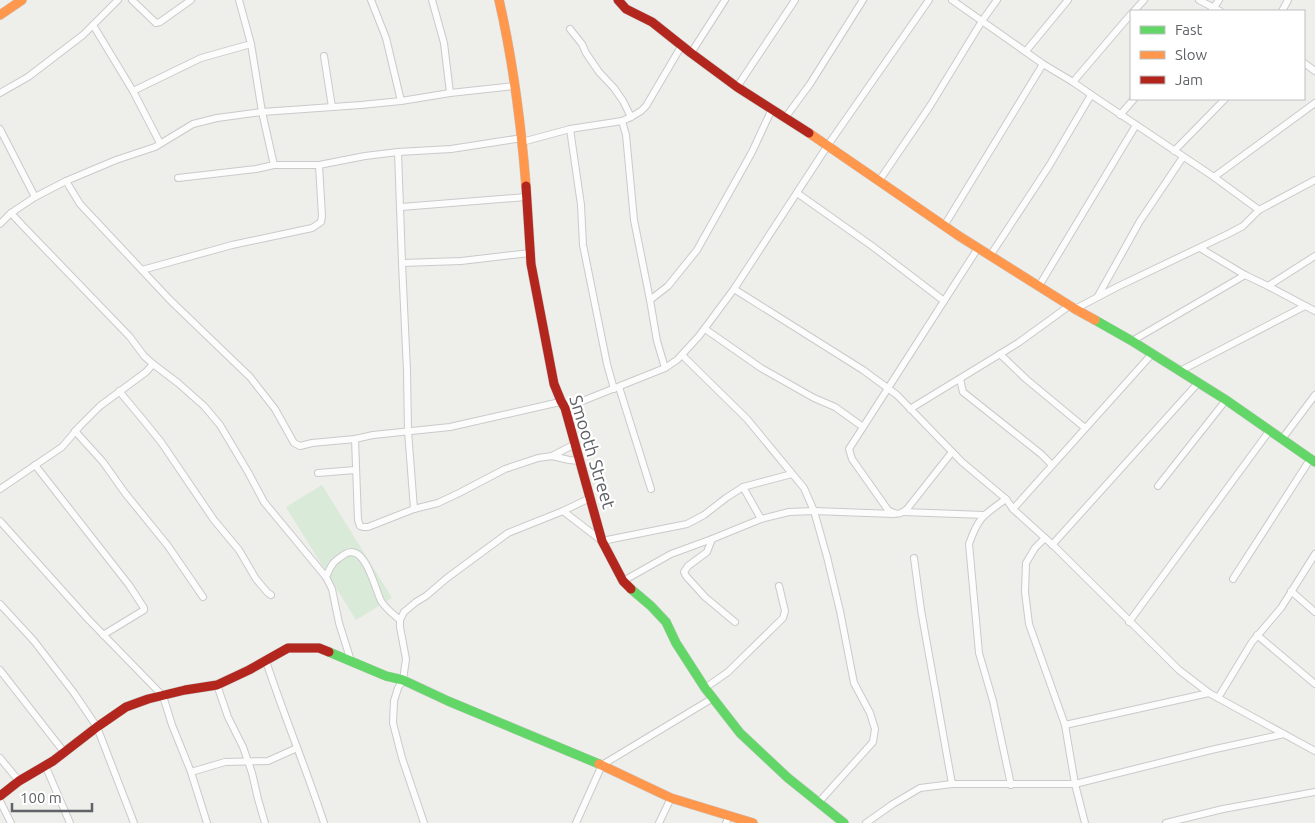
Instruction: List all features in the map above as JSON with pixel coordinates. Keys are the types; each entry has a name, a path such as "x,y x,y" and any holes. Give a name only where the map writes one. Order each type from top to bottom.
{"street":[{"path":"0,15 22,0"},
{"path":"0,93 28,77 83,35 118,0"},
{"path":"132,0 156,23 190,0"},
{"path":"239,0 250,44 274,165"},
{"path":"371,0 386,38 401,101"},
{"path":"432,0 444,43 450,93"},
{"name":"Smooth Street","path":"499,0 515,86 522,140 530,253 555,383 575,444 602,541 624,581 633,592 651,606 666,622 676,643 705,688 740,733 788,778 844,823"},
{"path":"618,0 626,8 652,22 737,87 828,145 944,226 1072,307 1132,341 1226,400 1313,460 1234,579"},
{"path":"691,53 725,0"},
{"path":"737,87 795,0"},
{"path":"785,118 810,84 863,0"},
{"path":"66,181 80,204 170,300 250,377 275,409 294,443 300,446 450,426 504,414 562,405 616,388 665,368 682,355 734,288 828,145 929,0"},
{"path":"952,0 1043,64 1074,82 1136,126 1214,177 1259,210"},
{"path":"879,181 930,106 997,0"},
{"path":"1026,52 1068,0"},
{"path":"1134,10 1144,0"},
{"path":"1199,0 1215,10 1219,0"},
{"path":"1074,82 1130,14"},
{"path":"94,24 133,91 160,143"},
{"path":"570,29 582,44 593,64 614,88 631,116"},
{"path":"133,91 201,58 250,44"},
{"path":"178,178 256,169 274,165 319,165 365,156 451,149 522,140 570,129 622,121 641,111 646,106 682,45"},
{"path":"324,56 332,107"},
{"path":"944,226 1043,64"},
{"path":"0,224 35,196 116,160 155,147 193,124 217,118 262,112 401,101 450,93 515,86"},
{"path":"990,256 1049,166 1091,95"},
{"path":"1120,115 1133,100"},
{"path":"1174,151 1224,100"},
{"path":"1214,177 1315,103"},
{"path":"650,300 668,286 697,250 752,152 772,109"},
{"path":"622,121 626,135 634,220 657,341 665,368"},
{"path":"1039,286 1136,126"},
{"path":"0,129 35,196"},
{"path":"570,129 582,204 584,245 607,364 651,489"},
{"path":"398,152 408,431 414,509"},
{"path":"1098,297 1140,221 1183,157"},
{"path":"142,270 232,245 312,228 321,222 322,216 319,165"},
{"path":"910,409 1018,343 1072,307 1098,297 1243,226 1259,210 1315,180"},
{"path":"797,193 872,246 944,301"},
{"path":"401,207 527,197"},
{"path":"12,213 130,337 144,356 204,406 220,425 264,502 326,577 332,589 339,623 351,661"},
{"path":"894,514 888,510 852,459 849,448 978,248"},
{"path":"1200,248 1245,275 1315,311"},
{"path":"402,263 461,261 530,253"},
{"path":"1268,286 1315,256"},
{"path":"1132,341 1245,275"},
{"path":"734,288 863,370 898,395 962,462 1006,499 1012,508 1179,670 1208,693 1315,751"},
{"path":"1180,371 1305,306"},
{"path":"704,328 761,368 814,398 835,407 863,427"},
{"path":"1000,354 1026,379 1085,428"},
{"path":"1012,508 1152,354"},
{"path":"682,355 747,419 804,488 814,510 840,611 854,683 876,729 873,742 819,802"},
{"path":"0,489 62,447 100,406 146,372 153,364"},
{"path":"960,379 963,392 1041,454 1052,465"},
{"path":"1052,545 1198,383"},
{"path":"119,391 160,442 214,520 239,550 256,579 272,595"},
{"path":"1282,439 1315,394"},
{"path":"1158,486 1226,400"},
{"path":"1129,622 1270,430"},
{"path":"75,432 104,462 125,493 168,546 203,597"},
{"path":"355,439 358,520 361,527 368,527 414,509 438,503 505,469 538,458 552,456 575,444"},
{"path":"903,512 952,452"},
{"path":"552,456 580,461"},
{"path":"35,466 129,585 144,608 138,614 103,635"},
{"path":"318,473 355,470"},
{"path":"563,511 602,541 687,524 704,515 743,487 792,474"},
{"path":"743,487 761,519"},
{"path":"424,823 402,758 393,723 394,701 403,680 406,659 400,620 404,612 500,537 590,498"},
{"path":"1006,499 984,515 975,528 969,544 979,653 993,701 1011,785"},
{"path":"624,581 671,554 761,519 789,512 814,510 894,514 903,512 984,515"},
{"path":"2,526 103,635 163,696 172,725 191,772 207,823"},
{"path":"1045,538 1035,548 1026,563 1025,592 1030,624 1065,725 1075,784 1085,823"},
{"path":"712,539 707,552 688,566 684,572 705,596 735,622"},
{"path":"326,577 335,560 350,551 358,554 372,575 376,590 386,609 400,620"},
{"path":"1218,698 1252,642 1281,608 1315,554"},
{"path":"914,558 921,610 952,784"},
{"path":"705,688 728,672 782,618 785,611 778,586"},
{"path":"1291,591 1315,612"},
{"path":"0,604 34,642 98,727 134,823"},
{"path":"1258,635 1315,684"},
{"path":"0,796 19,780 45,766 126,707 148,699 185,690 217,685 288,648 318,648 386,676 403,680 448,701 602,765 671,798 727,819 753,823"},
{"path":"266,661 324,823"},
{"path":"0,670 64,752"},
{"path":"217,685 228,717 243,747 265,823"},
{"path":"1065,725 1208,693"},
{"path":"576,823 602,765 713,698"},
{"path":"866,823 920,788 952,784 1075,784 1284,734"},
{"path":"191,772 225,762 268,761 297,748"},
{"path":"0,758 19,780"},
{"path":"45,766 70,823"},
{"path":"1166,823 1223,809 1315,792"},
{"path":"659,823 671,798"},
{"path":"0,801 11,823"}],"green space":[{"path":"322,485 392,598 356,620 286,507"}],"traffic: fast":[{"path":"1095,320 1226,400 1315,462"},
{"path":"631,589 666,622 676,643 705,688 740,733 788,778 844,823"},
{"path":"329,652 386,676 403,680 448,701 599,764"}],"traffic: slow":[{"path":"0,15 22,0"},
{"path":"499,0 516,92 526,186"},
{"path":"809,133 959,236 1095,320"},
{"path":"599,764 671,798 753,823"}],"traffic: jam":[{"path":"618,0 626,9 652,22 737,87 809,133"},
{"path":"526,186 531,264 554,384 565,408 602,541 623,581 631,589"},
{"path":"0,796 19,781 53,761 126,707 148,699 185,690 217,685 288,648 319,648 329,652"}]}
